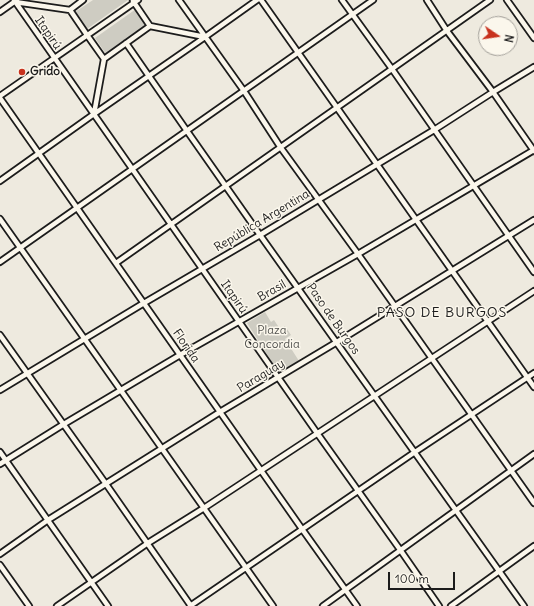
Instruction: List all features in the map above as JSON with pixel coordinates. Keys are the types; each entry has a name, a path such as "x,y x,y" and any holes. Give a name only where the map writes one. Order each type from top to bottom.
{"street":[{"path":"72,0 76,5"},
{"path":"70,10 83,0"},
{"path":"179,0 244,92 281,148 534,503"},
{"path":"0,181 257,0"},
{"path":"261,0 534,387"},
{"path":"342,0 534,272"},
{"path":"0,262 373,0"},
{"path":"426,0 534,151"},
{"path":"116,263 490,0"},
{"path":"507,0 534,38"},
{"path":"0,12 15,1 70,10 104,58"},
{"name":"Itapirú","path":"15,1 54,59 439,606"},
{"path":"0,97 135,1 150,26"},
{"path":"94,114 104,58 150,26 205,37"},
{"name":"Paso de Burgos","path":"126,43 260,235 524,606"},
{"name":"República Argentina","path":"0,390 434,130 534,67"},
{"name":"Florida","path":"0,97 357,606"},
{"name":"Brasil","path":"0,464 180,355 358,254 534,151"},
{"path":"0,219 273,606"},
{"name":"Paraguay","path":"0,554 48,520 220,412 337,342 534,220"},
{"path":"57,606 148,543 204,508 534,290"},
{"path":"0,335 191,606 415,452 534,373"},
{"path":"0,452 108,606"},
{"path":"323,606 534,454"},
{"path":"451,606 534,546"},
{"path":"0,565 29,606"}],"green space":[{"path":"93,0 128,0 87,29 75,12"},
{"path":"136,9 146,25 106,54 95,38"},
{"name":"Plaza Concordia","path":"265,312 271,322 274,320 280,329 285,326 291,335 285,339 299,361 279,373 247,323"}],"place":[{"name":"Grido","path":"22,72"}],"district":[{"name":"PASO DE BURGOS","path":"442,313"}]}
